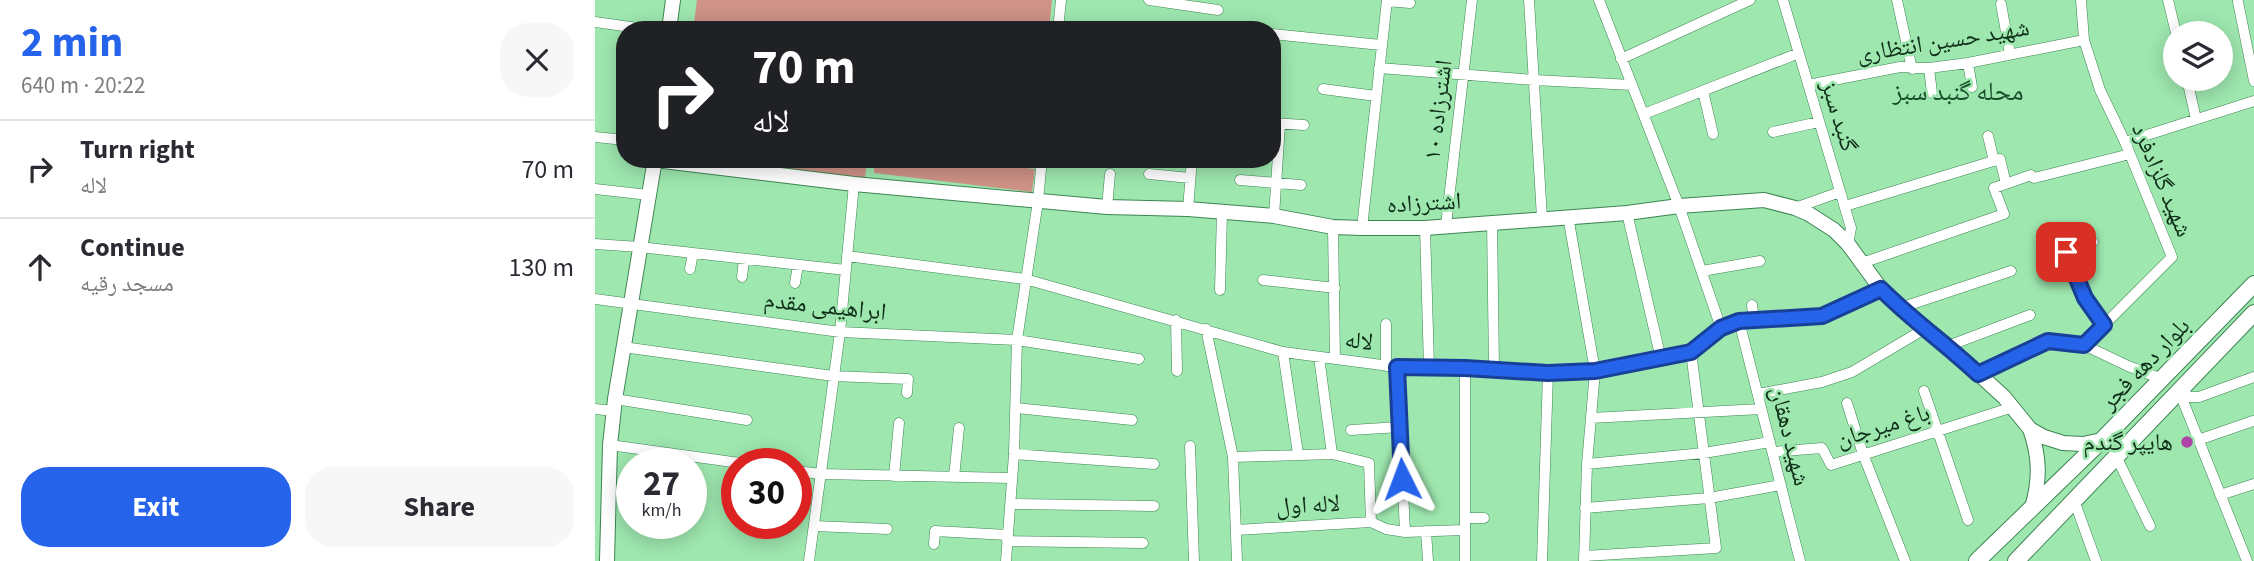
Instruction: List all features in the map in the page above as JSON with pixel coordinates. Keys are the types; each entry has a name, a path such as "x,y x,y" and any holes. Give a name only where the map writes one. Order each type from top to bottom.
{"main road":[{"name":"بلوار دهه فجر","path":"1977,561 2102,440 2254,284"},
{"name":"بلوار دهه فجر","path":"2016,561 2254,313"}],"street":[{"path":"670,21 673,0"},
{"path":"1059,21 1061,0"},
{"path":"1362,228 1387,0 1410,3"},
{"name":"اشترزاده ۱۰","path":"1446,225 1472,0"},
{"path":"1529,0 1542,218"},
{"path":"1599,0 1679,206 1721,328"},
{"path":"1621,59 1750,0"},
{"name":"گنبد سبز","path":"1783,0 1851,228 1847,244"},
{"path":"1897,0 1912,69"},
{"name":"شهید گلزادفرد","path":"2081,0 2084,40 2100,90 2125,142 2172,257 2084,345"},
{"path":"2168,0 2173,21"},
{"path":"1149,1 1218,10"},
{"path":"2238,2 2254,81"},
{"path":"2001,4 2010,54"},
{"path":"595,22 616,25"},
{"path":"1281,34 1381,45"},
{"name":"شهید حسین انتظاری","path":"1808,85 1900,67 1912,69 1968,63 2084,40"},
{"path":"1644,114 1799,53"},
{"path":"1968,63 1972,87"},
{"path":"1380,68 1632,85"},
{"path":"1929,68 1932,93"},
{"path":"1323,89 1376,96"},
{"path":"1703,91 1713,134"},
{"path":"2190,91 2196,119"},
{"path":"2125,142 2254,102"},
{"path":"1773,132 1819,122"},
{"path":"1281,124 1304,125"},
{"path":"1988,136 1994,161"},
{"path":"595,138 616,139"},
{"path":"1862,262 2004,214 1994,188 2033,176 2130,154"},
{"path":"1845,206 2000,159 2006,184"},
{"path":"607,561 601,541 614,405 654,168"},
{"name":"اشترزاده","path":"721,168 854,184 1107,207 1188,209 1274,216 1333,227 1362,228 1425,228 1764,200 1795,208 1834,230 1881,289 1978,374 2013,407 2030,429 2063,443 2083,444 2102,440"},
{"path":"1006,561 1014,454 1017,340 1041,168"},
{"path":"1188,209 1191,168"},
{"path":"1274,216 1276,168"},
{"path":"1107,207 1110,174"},
{"path":"1149,174 1190,178"},
{"path":"1240,180 1301,185"},
{"path":"809,561 840,332 854,184"},
{"path":"595,189 649,195"},
{"path":"1795,208 1840,192"},
{"path":"1220,290 1222,212"},
{"path":"1627,213 1661,359"},
{"path":"1569,216 1595,371 1587,464 1584,558 1716,548 1691,352 1721,328 1739,321 1822,316 1881,289"},
{"path":"1492,222 1494,369"},
{"path":"1333,227 1335,359"},
{"path":"1425,228 1429,366"},
{"path":"2093,242 2066,252 2085,298 2104,325"},
{"path":"595,244 846,270"},
{"path":"690,269 693,253"},
{"name":"لاله","path":"848,256 1025,279 1283,352 1319,358 1392,366 1548,373 1595,371 1691,352"},
{"path":"742,277 744,259"},
{"path":"1702,271 1761,261"},
{"path":"795,283 798,265"},
{"path":"1900,308 2011,271"},
{"path":"1263,281 1335,288"},
{"name":"ابراهیمی مقدم","path":"595,299 840,332 1017,340 1139,359"},
{"path":"1752,305 1754,320"},
{"path":"1948,346 2030,315"},
{"path":"1176,320 1177,371"},
{"name":"شهید دهقان","path":"1739,321 1800,561"},
{"path":"1386,324 1400,427 1405,531"},
{"path":"1758,394 1822,382 1852,372 1926,328"},
{"path":"1206,329 1233,457 1237,561"},
{"path":"1978,374 2048,341 2084,345 2162,379"},
{"path":"623,346 833,376 908,379 907,393"},
{"path":"1283,352 1298,454"},
{"path":"1319,358 1332,454"},
{"path":"1465,368 1465,561"},
{"path":"1542,561 1548,373"},
{"path":"2179,391 2190,397 2199,397 2254,377"},
{"path":"1924,391 1968,520"},
{"path":"2179,391 2245,556 2254,548"},
{"path":"1847,403 1863,454 1905,561"},
{"path":"595,409 614,405 747,419"},
{"name":"باغ میرجان","path":"1771,447 1822,448 1831,465 2013,407"},
{"path":"1016,408 1132,420"},
{"path":"1591,418 1762,409"},
{"path":"2197,440 2253,421"},
{"path":"894,476 899,423"},
{"path":"1351,430 1400,427"},
{"path":"954,477 959,428"},
{"path":"2030,429 2037,449 2039,468 2032,508"},
{"path":"610,445 721,460"},
{"path":"1190,446 1194,561"},
{"path":"1587,464 1771,447"},
{"path":"1014,454 1154,464"},
{"path":"1233,457 1332,454 1369,463 1371,522"},
{"path":"2116,456 2150,526"},
{"path":"812,473 1011,478"},
{"path":"2220,495 2254,484"},
{"path":"1585,508 1709,499 1781,485"},
{"path":"2074,500 2096,561"},
{"path":"1011,504 1154,506"},
{"path":"1465,518 1484,517"},
{"name":"لاله اول","path":"1236,530 1371,522 1386,530 1465,530"},
{"path":"814,526 887,529"},
{"path":"934,544 935,531 1008,538 1143,543"},
{"path":"1426,531 1428,561"}],"shaded area":[{"path":"697,0 1052,0 1050,21 694,21"},
{"path":"781,168 866,168 865,179"},
{"path":"874,168 1035,169 1032,192 874,173"}],"place":[{"name":"هایپر گندم","path":"2187,442"}],"district":[{"name":"محله گنبد سبز","path":"1958,91"}],"route":[{"path":"1402,479 1397,367 1429,366 1548,373 1595,371 1691,352 1721,328 1739,321 1822,316 1881,289 1978,374 2048,341 2084,345 2104,325 2085,298 2066,252"}]}
